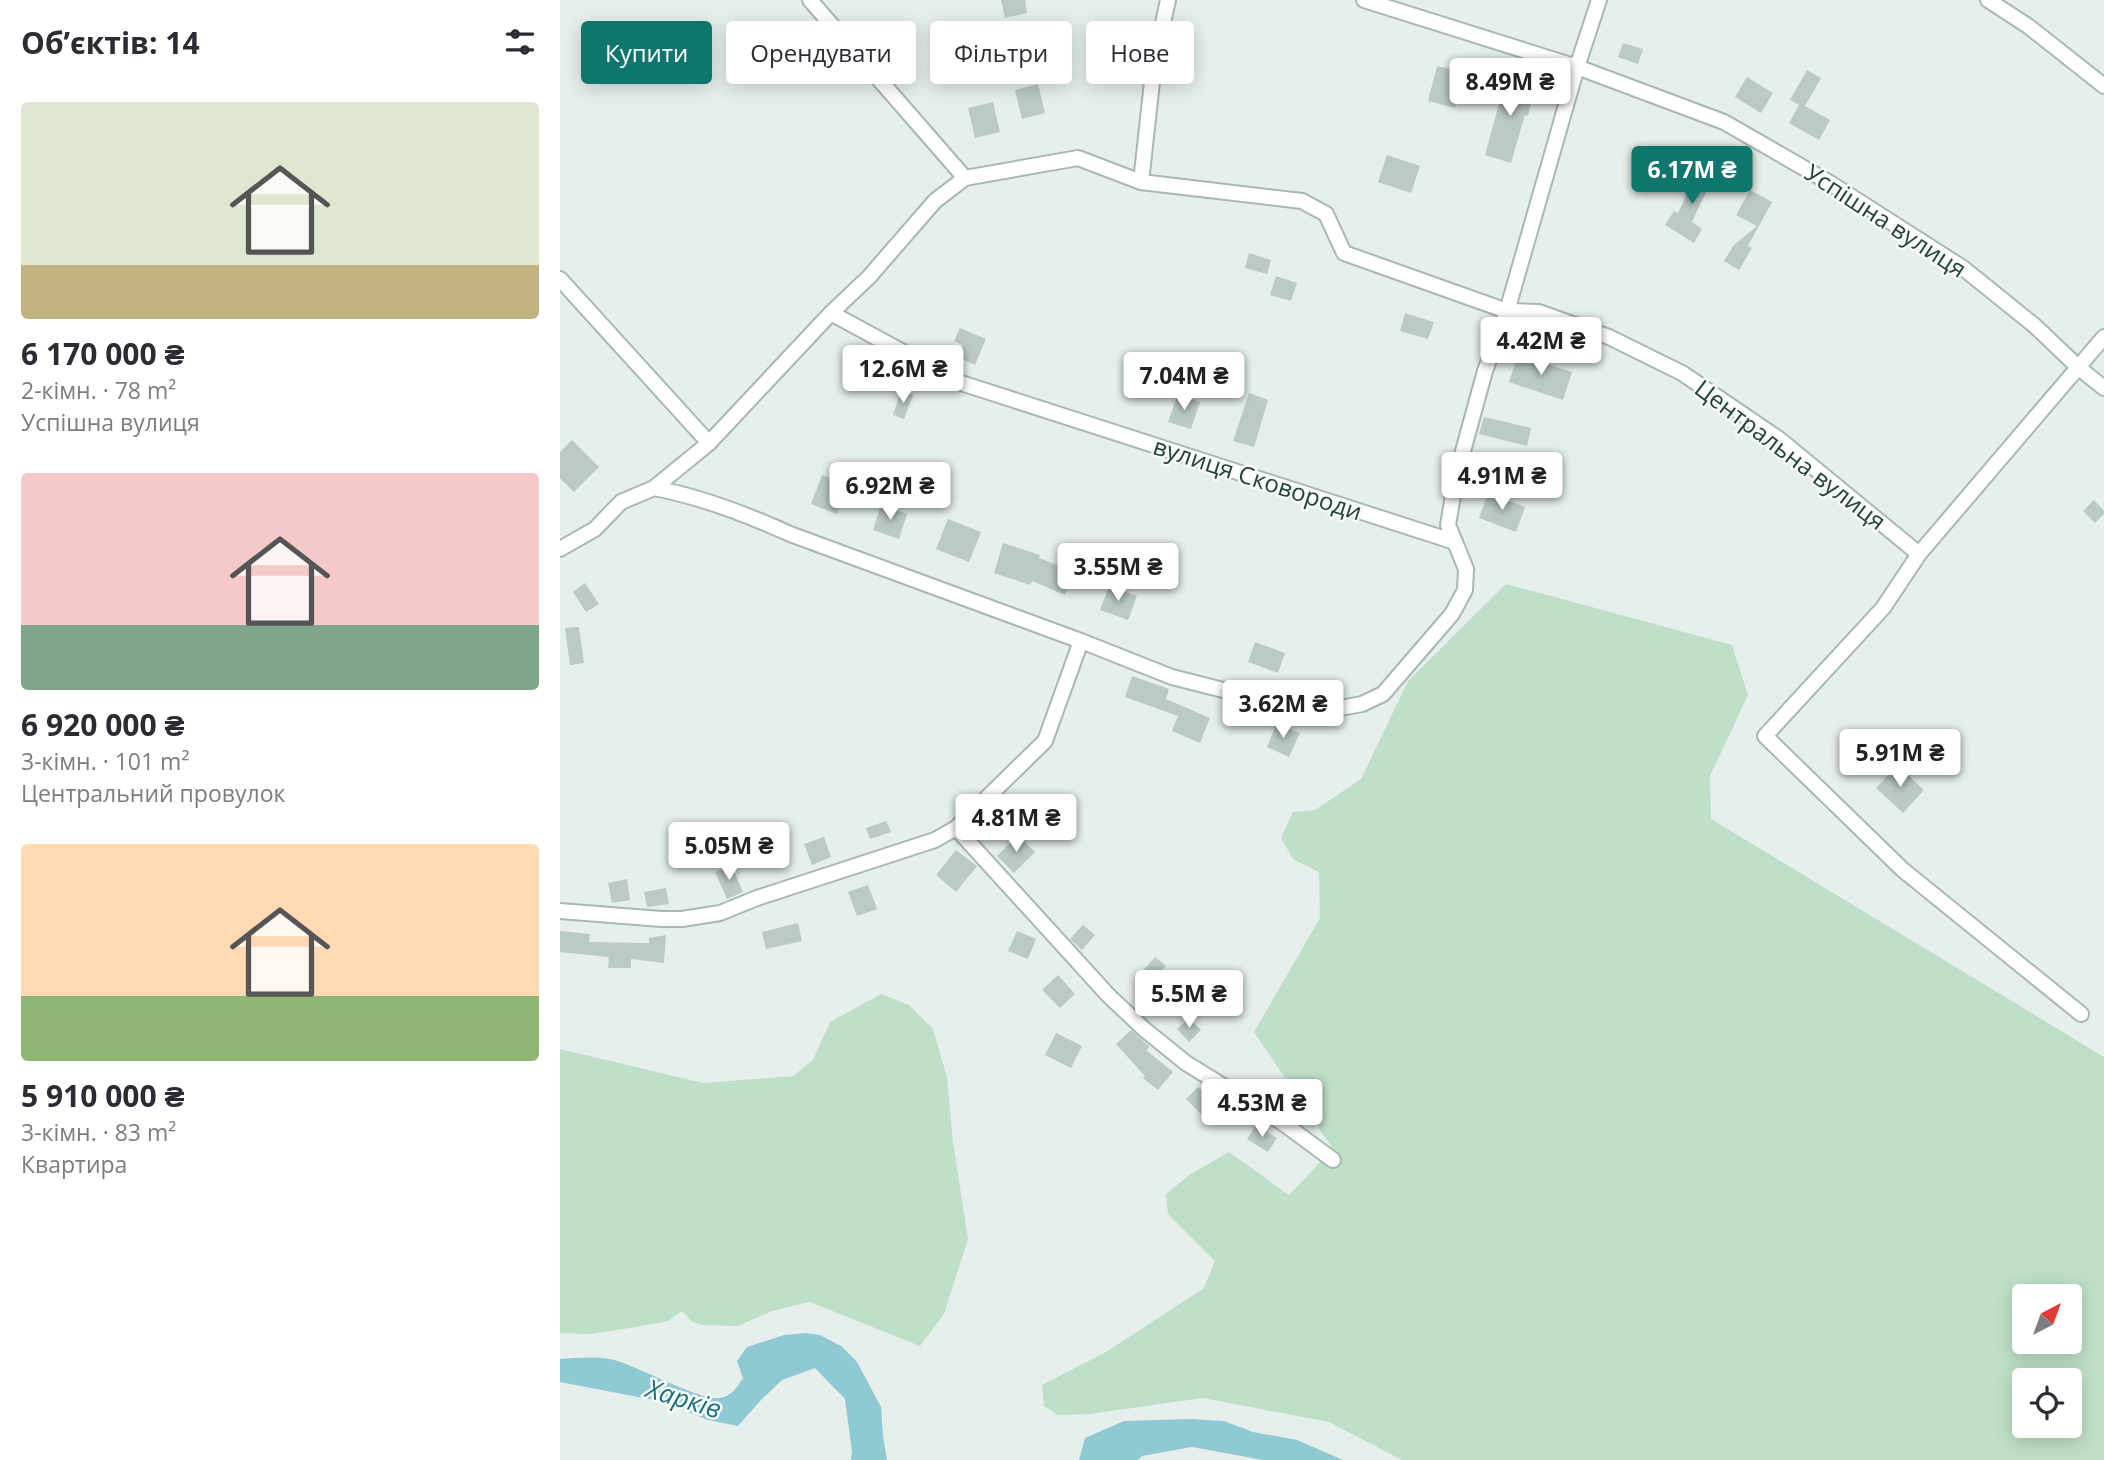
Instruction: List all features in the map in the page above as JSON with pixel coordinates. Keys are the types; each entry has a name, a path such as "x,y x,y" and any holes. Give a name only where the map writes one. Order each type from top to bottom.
{"street":[{"path":"1141,182 1154,64 1168,0"},
{"name":"Успішна вулиця","path":"1364,0 1577,66 1724,122 1830,183 1963,268 2035,326 2078,368 2104,388"},
{"path":"654,488 754,517 790,534 1172,677 1314,713 1363,704 1383,694 1452,614 1465,590 1466,569 1448,525 1457,473 1485,371 1507,311 1577,66 1600,0"},
{"path":"1987,0 2028,26 2104,86"},
{"path":"815,2 965,178"},
{"name":"Центральна вулиця","path":"560,549 595,529 621,502 654,488 709,443 831,313 869,277 935,201 965,178 1078,158 1141,182 1302,201 1326,214 1344,253 1507,311 1539,312 1609,337 1682,373 1779,439 1919,554"},
{"path":"560,279 709,443"},
{"name":"вулиця Сковороди","path":"831,313 958,382 1455,542"},
{"path":"2081,1014 1903,870 1799,772 1765,736 1883,608 1919,554 2104,337"},
{"path":"560,911 661,919 682,919 720,913 757,898 935,840 956,828 1045,741 1081,641"},
{"path":"956,828 1108,995 1144,1029 1185,1063 1283,1123 1333,1160"}],"green space":[{"path":"1506,584 1732,645 1748,695 1710,776 1711,819 2104,1057 2104,1460 1402,1460 1329,1422 1203,1398 1090,1414 1058,1415 1044,1406 1042,1385 1106,1352 1204,1288 1215,1261 1168,1214 1166,1194 1189,1175 1229,1152 1289,1195 1333,1149 1254,1032 1320,918 1319,872 1293,859 1281,838 1293,812 1315,810 1361,779 1408,681"},
{"path":"881,994 909,1005 933,1029 947,1077 953,1142 968,1239 944,1314 920,1346 810,1302 772,1311 738,1326 702,1325 692,1322 682,1311 668,1321 636,1327 590,1334 560,1333 560,1049 703,1083 793,1076 813,1060 830,1022"}],"water":[{"name":"Харків","path":"784,1335 820,1335 841,1346 857,1362 881,1407 887,1460 851,1460 845,1399 815,1368 782,1380 738,1426 708,1420 664,1402 560,1382 560,1359 601,1358 625,1364 699,1395 720,1398 731,1393 743,1378 737,1361 747,1347"},
{"path":"1124,1421 1224,1421 1253,1432 1297,1440 1343,1460 1263,1460 1192,1447 1142,1456 1138,1460 1079,1460 1085,1438"}],"building":[{"path":"1001,0 1025,0 1027,13 1005,18"},
{"path":"1623,43 1643,49 1638,64 1618,57"},
{"path":"1437,66 1464,72 1455,108 1428,101"},
{"path":"1807,70 1821,78 1805,106 1830,120 1819,140 1789,123 1799,105 1790,100"},
{"path":"1507,75 1536,82 1528,116 1525,115 1511,163 1485,155"},
{"path":"1747,77 1773,93 1761,113 1735,97"},
{"path":"1038,84 1045,113 1022,119 1015,90"},
{"path":"993,102 1000,132 975,138 968,108"},
{"path":"1387,155 1420,166 1411,193 1378,182"},
{"path":"1701,164 1716,171 1692,222 1702,229 1694,243 1665,225 1674,211 1678,213"},
{"path":"1750,190 1772,202 1748,246 1752,248 1739,270 1724,261 1734,245 1757,226 1736,215"},
{"path":"1249,253 1271,260 1267,274 1245,268"},
{"path":"1276,276 1297,283 1291,301 1270,295"},
{"path":"1405,313 1434,322 1428,339 1400,331"},
{"path":"960,328 986,339 975,365 958,357 963,345 954,341"},
{"path":"1518,355 1572,372 1563,400 1509,382"},
{"path":"901,391 913,395 904,419 893,415"},
{"path":"1249,393 1268,400 1254,447 1233,441"},
{"path":"1178,394 1200,402 1191,429 1168,422"},
{"path":"1484,417 1531,428 1527,446 1479,434"},
{"path":"572,440 599,467 574,492 560,478 560,452"},
{"path":"822,475 848,485 837,514 811,504"},
{"path":"1488,493 1525,507 1516,532 1479,518"},
{"path":"2094,500 2104,511 2095,523 2083,511"},
{"path":"881,505 907,514 899,539 873,530"},
{"path":"948,519 981,532 969,562 936,549"},
{"path":"1003,543 1040,555 1039,558 1075,572 1065,595 1032,581 1030,585 994,573"},
{"path":"585,583 599,604 586,612 573,592"},
{"path":"1109,586 1137,596 1128,620 1100,610"},
{"path":"579,627 584,663 570,665 565,628"},
{"path":"1255,642 1285,653 1278,673 1248,662"},
{"path":"1132,676 1169,689 1166,699 1210,718 1200,743 1172,731 1178,716 1125,697"},
{"path":"1277,723 1300,733 1289,757 1267,747"},
{"path":"1897,765 1924,790 1903,813 1876,788"},
{"path":"886,821 891,832 870,839 866,828"},
{"path":"1018,835 1035,852 1014,873 997,856"},
{"path":"824,837 831,857 812,865 804,844"},
{"path":"956,850 977,866 956,892 936,875"},
{"path":"731,865 743,892 727,899 715,872"},
{"path":"627,879 630,900 612,903 608,883"},
{"path":"868,885 877,909 857,916 848,892"},
{"path":"666,888 669,904 647,907 644,892"},
{"path":"798,923 802,941 766,949 762,932"},
{"path":"1083,925 1095,935 1082,950 1070,939"},
{"path":"560,931 590,934 589,942 649,943 649,938 666,935 664,963 631,959 631,968 608,968 609,957 560,952"},
{"path":"1017,931 1036,939 1028,959 1008,951"},
{"path":"1155,957 1166,966 1152,982 1141,973"},
{"path":"1058,975 1075,994 1060,1008 1042,990"},
{"path":"1189,1018 1201,1030 1189,1042 1177,1029"},
{"path":"1131,1030 1150,1047 1146,1050 1173,1072 1158,1090 1143,1078 1145,1076 1116,1044"},
{"path":"1056,1033 1082,1046 1071,1068 1045,1055"},
{"path":"1198,1087 1214,1102 1202,1115 1186,1099"},
{"path":"1256,1125 1277,1138 1268,1152 1247,1139"}]}
